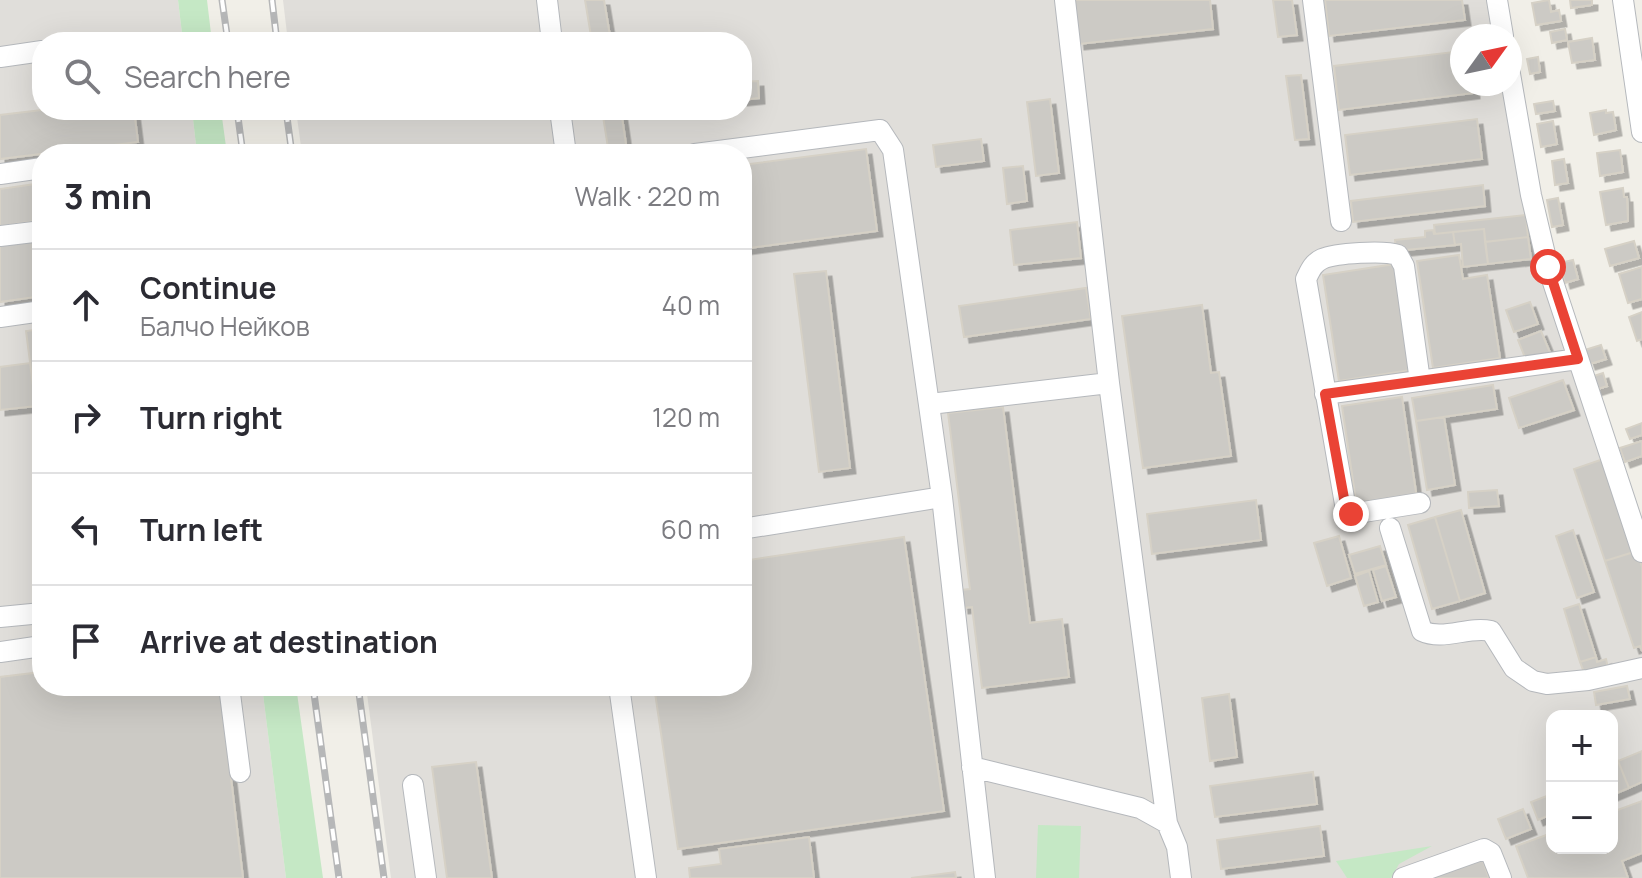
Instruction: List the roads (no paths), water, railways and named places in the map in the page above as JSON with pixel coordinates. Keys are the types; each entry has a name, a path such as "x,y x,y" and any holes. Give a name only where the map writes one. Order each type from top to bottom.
{"street":[{"path":"547,0 551,32"},
{"path":"1065,0 1109,383 1167,823 1177,847 1181,878"},
{"path":"1313,0 1341,221"},
{"path":"1497,0 1501,24"},
{"path":"1623,0 1642,132"},
{"path":"0,57 32,52"},
{"path":"1514,96 1531,195 1548,267 1642,552"},
{"path":"561,120 565,144"},
{"path":"752,147 880,130 893,150 942,497 985,878"},
{"path":"0,174 32,169"},
{"path":"0,236 32,232"},
{"path":"1420,381 1404,266 1398,255 1387,251 1322,259 1311,268 1306,279 1345,504 1351,514 1420,503"},
{"path":"0,317 32,312"},
{"path":"1325,394 1578,359"},
{"path":"930,404 1109,383"},
{"path":"752,527 942,497"},
{"path":"1390,528 1422,631 1431,635 1481,629 1491,631 1522,676 1547,684 1642,668"},
{"path":"0,617 32,614"},
{"path":"0,652 32,647"},
{"path":"230,696 240,772"},
{"path":"620,696 646,878"},
{"path":"972,767 1140,808 1167,823"},
{"path":"413,785 426,878"},
{"path":"1403,878 1484,849 1491,853 1501,878"}],"railway":[{"path":"222,0 227,32"},
{"path":"272,0 276,32"},
{"path":"238,120 242,144"},
{"path":"287,120 291,144"},
{"path":"314,696 339,878"},
{"path":"359,696 384,878"}]}
